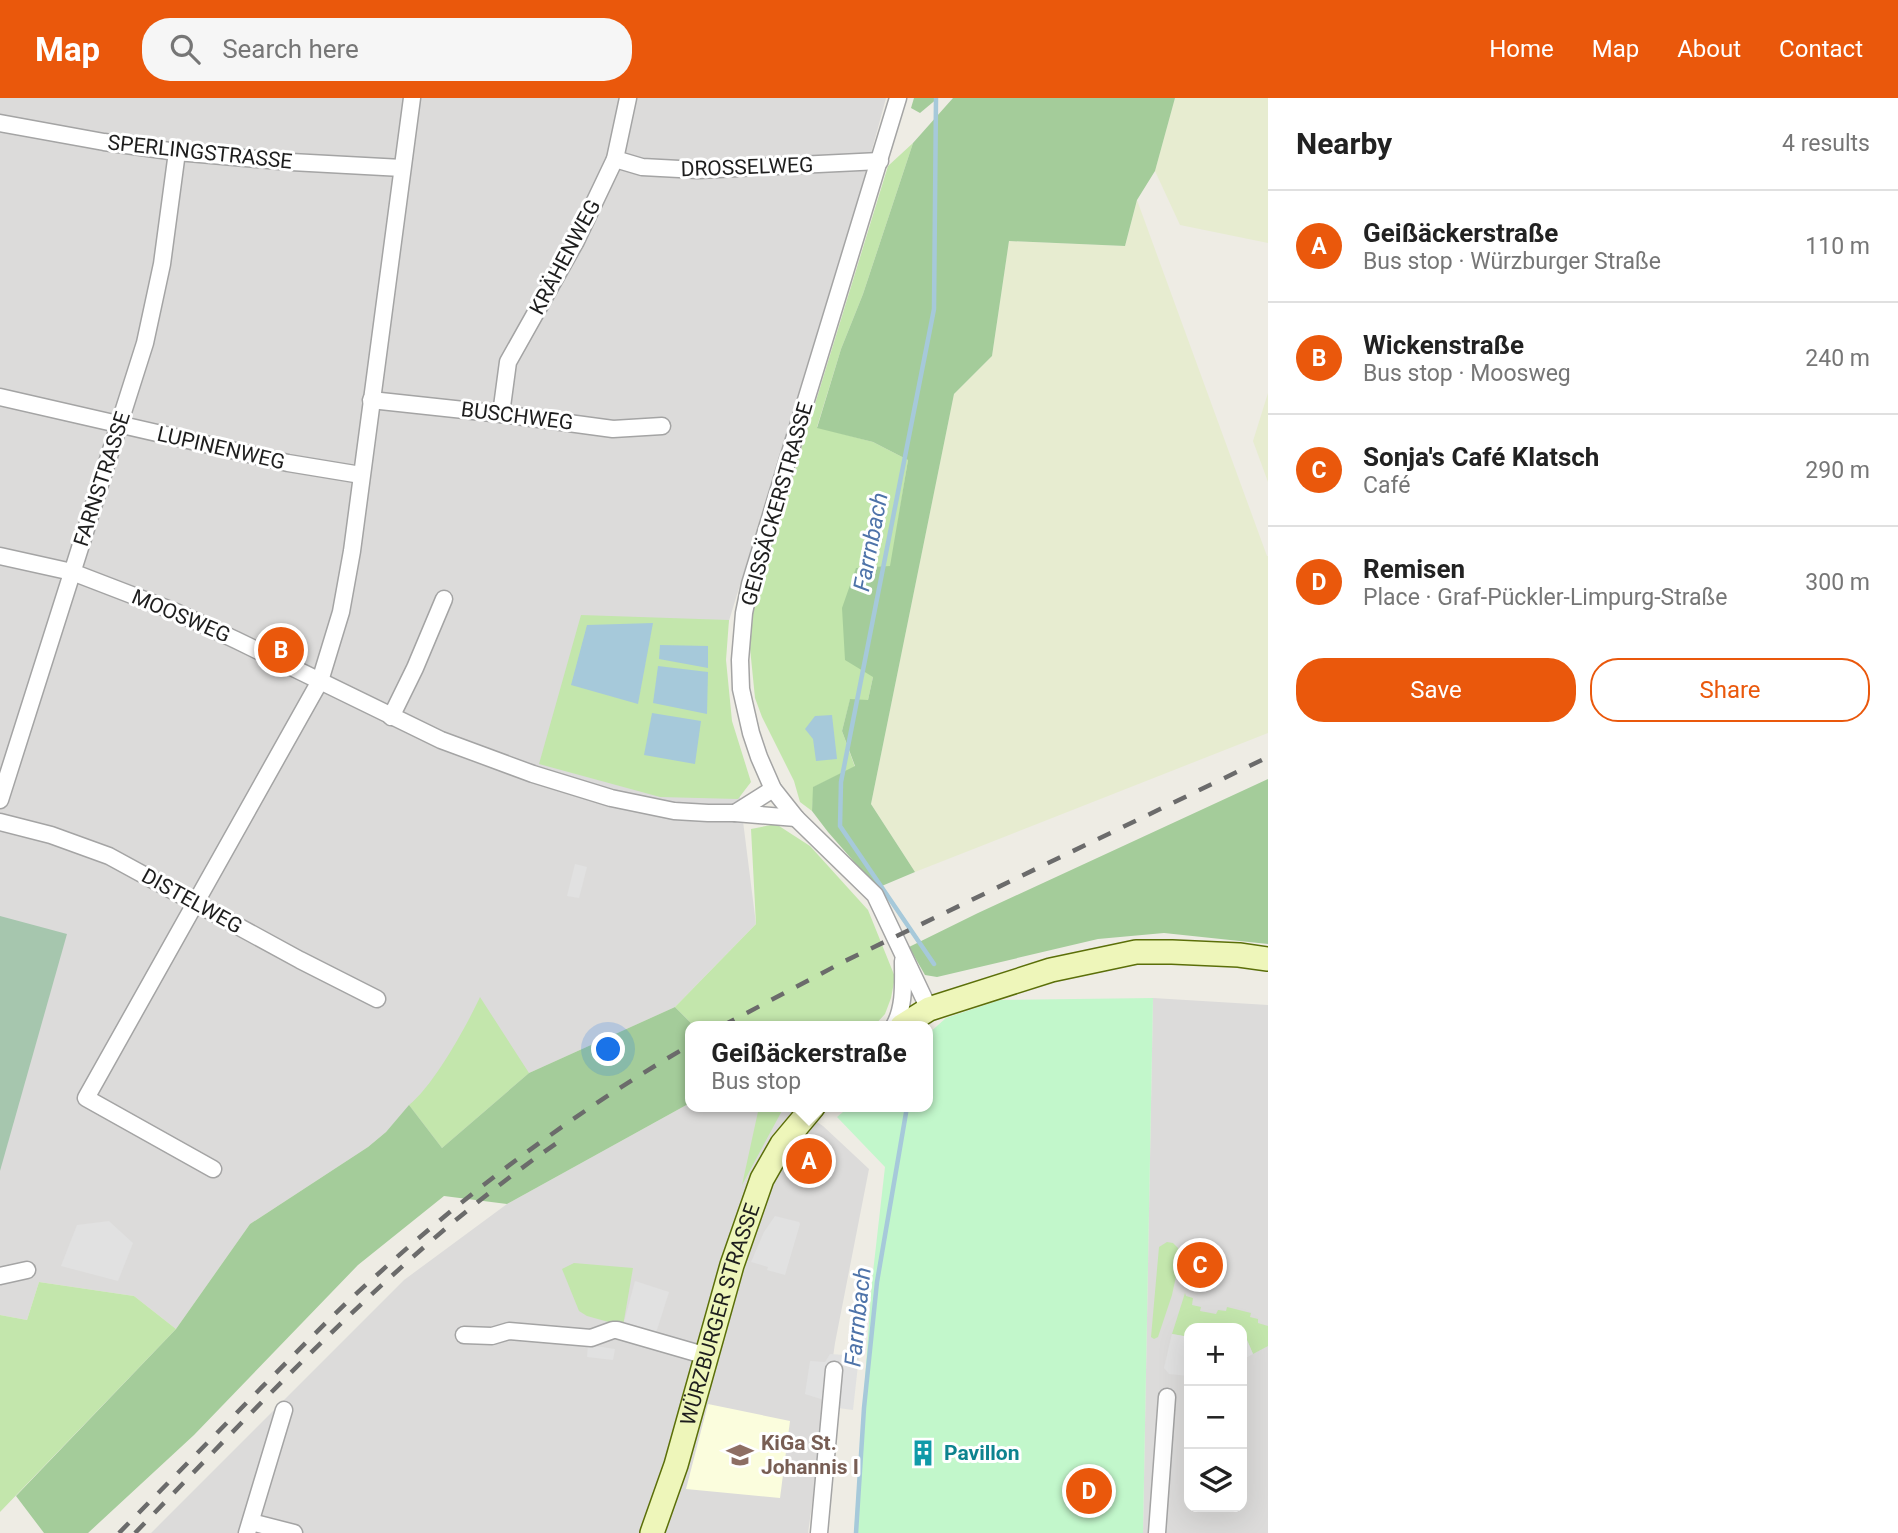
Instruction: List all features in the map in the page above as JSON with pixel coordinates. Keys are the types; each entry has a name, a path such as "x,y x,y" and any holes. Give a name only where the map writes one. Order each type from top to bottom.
{"street":[{"path":"213,1169 86,1098 320,681 341,612 352,551 412,98"},
{"name":"KRÄHENWEG","path":"501,414 508,362 576,241 615,159 628,98"},
{"name":"GEISSÄCKERSTRASSE","path":"898,98 750,584 744,613 740,660 741,689 751,733 774,789 796,818 875,895 929,1009"},
{"name":"SPERLINGSTRASSE","path":"0,123 177,152 402,168"},
{"name":"FARNSTRASSE","path":"0,800 145,343 162,264 177,152"},
{"name":"DROSSELWEG","path":"615,159 642,167 698,170 880,161"},
{"name":"LUPINENWEG","path":"0,397 283,462 361,475"},
{"name":"BUSCHWEG","path":"371,400 613,429 662,426"},
{"name":"MOOSWEG","path":"0,556 72,572 176,612 441,740 533,774 611,798 674,811 796,818"},
{"path":"391,717 444,599"},
{"path":"735,813 774,789"},
{"name":"DISTELWEG","path":"0,822 51,835 109,856 377,999"},
{"path":"910,1021 929,1009 1051,970 1136,952 1268,959"},
{"name":"GEISSÄCKERSTRASSE","path":"897,1021 903,992 903,955"},
{"name":"WÜRZBURGER STRASSE","path":"652,1533 676,1465 743,1232 762,1180 782,1144 809,1112"},
{"path":"0,1276 27,1270"},
{"path":"464,1335 492,1336 509,1331 591,1338 613,1329 707,1356"},
{"path":"819,1533 834,1370"},
{"path":"1157,1533 1167,1397"},
{"path":"284,1410 249,1527 294,1533"}],"shaded area":[{"path":"0,98 886,98 866,172 721,647 756,924 675,1007 529,1073 442,1148 409,1106 386,1132 368,1147 250,1224 176,1329 134,1296 39,1282 27,1320 0,1315"},
{"path":"1175,98 1268,98 1268,243 1180,225 1155,171"},
{"path":"1137,200 1268,556 1268,733 915,872 871,804 954,394 992,356 1009,241 1125,246"},
{"path":"1268,393 1268,482 1253,441"},
{"path":"575,864 587,867 579,898 567,896"},
{"path":"0,916 67,934 0,1171"},
{"path":"1153,998 1268,1005 1268,1533 1143,1533"},
{"path":"685,1106 685,1112 802,1112 823,1126 869,1169 835,1343 808,1533 151,1533 404,1280 507,1204"},
{"path":"775,1216 800,1224 785,1275 751,1262 764,1232"},
{"path":"109,1221 133,1243 118,1281 61,1266 77,1225"},
{"path":"635,1281 669,1292 656,1333 623,1326"},
{"path":"1172,1334 1184,1336 1184,1376 1169,1374 1164,1368"},
{"path":"1247,1340 1253,1354 1247,1357"},
{"path":"588,1345 615,1349 613,1360 587,1357"},
{"path":"830,1354 859,1356 853,1410 838,1408 827,1401 805,1394 810,1361 825,1362"},
{"name":"KiGa St. Johannis I","path":"708,1404 790,1421 780,1498 686,1489"}],"green space":[{"path":"914,98 938,98 920,113 911,108"},
{"path":"953,98 1175,98 1155,171 1137,200 1125,246 1009,241 992,356 954,394 871,804 915,872 877,888 812,811 813,787 855,766 842,731 850,699 868,700 873,677 845,660 842,608 856,568 890,566 908,460 873,442 817,428 841,349 863,294 913,143"},
{"path":"913,143 863,294 841,349 817,427 873,442 908,460 868,700 850,700 842,731 855,767 814,787 812,811 800,802 794,781 755,698 750,648 754,603 888,166"},
{"path":"581,615 729,620 726,660 732,721 751,782 738,799 660,797 539,764"},
{"path":"1268,779 1268,944 1164,933 1098,939 937,977 925,975 909,947 978,913"},
{"path":"776,824 810,846 868,910 895,977 891,998 885,1014 879,1021 689,1021 675,1007 756,924 751,829"},
{"path":"480,997 529,1073 442,1148 409,1105 439,1070"},
{"path":"1153,998 1143,1533 854,1533 872,1281 885,1167 837,1117 843,1112 933,1112 933,1030 946,1018 1000,1000"},
{"path":"675,1007 689,1021 685,1021 685,1106 507,1204 444,1196 358,1265 194,1435 88,1533 44,1533 16,1496 176,1329 250,1224 368,1147 386,1132 409,1105 442,1148 529,1073"},
{"path":"758,1112 781,1112 742,1185"},
{"path":"1167,1242 1178,1248 1180,1258 1172,1295 1158,1337 1154,1339 1151,1337 1159,1247"},
{"path":"574,1263 633,1268 623,1326 587,1316 579,1311 562,1269"},
{"path":"39,1282 134,1296 176,1329 0,1512 0,1315 27,1320"},
{"path":"1185,1293 1193,1298 1192,1305 1201,1307 1200,1311 1216,1314 1218,1310 1226,1311 1227,1307 1251,1313 1250,1317 1268,1326 1268,1346 1253,1354 1247,1340 1247,1323 1184,1323 1184,1336 1172,1334"}],"water":[{"path":"653,623 638,704 571,685 587,625"},
{"path":"660,645 708,646 708,668 659,659"},
{"path":"658,666 708,672 707,714 653,703"},
{"path":"652,713 701,721 695,764 644,755"},
{"path":"832,715 837,759 816,761 813,739 805,729 815,716"}],"waterway":[{"name":"Farrnbach","path":"934,964 840,826 841,782 934,309 936,98"},
{"name":"Farrnbach","path":"856,1533 864,1408 877,1282 906,1112"}],"railway":[{"path":"731,1021 845,961 1268,757"},
{"path":"119,1533 318,1330 414,1242 489,1180 567,1123 685,1048"},
{"path":"135,1533 288,1376 393,1275 505,1181 564,1138"}],"place":[{"name":"Wickenstraße","path":"281,650"},
{"name":"Geißäckerstraße","path":"809,1161"},
{"name":"Sonja's Café Klatsch","path":"1200,1265"},
{"name":"Pavillon","path":"923,1453"},
{"name":"KiGa St. Johannis I","path":"740,1455"},
{"name":"Remisen","path":"1089,1491"}]}
